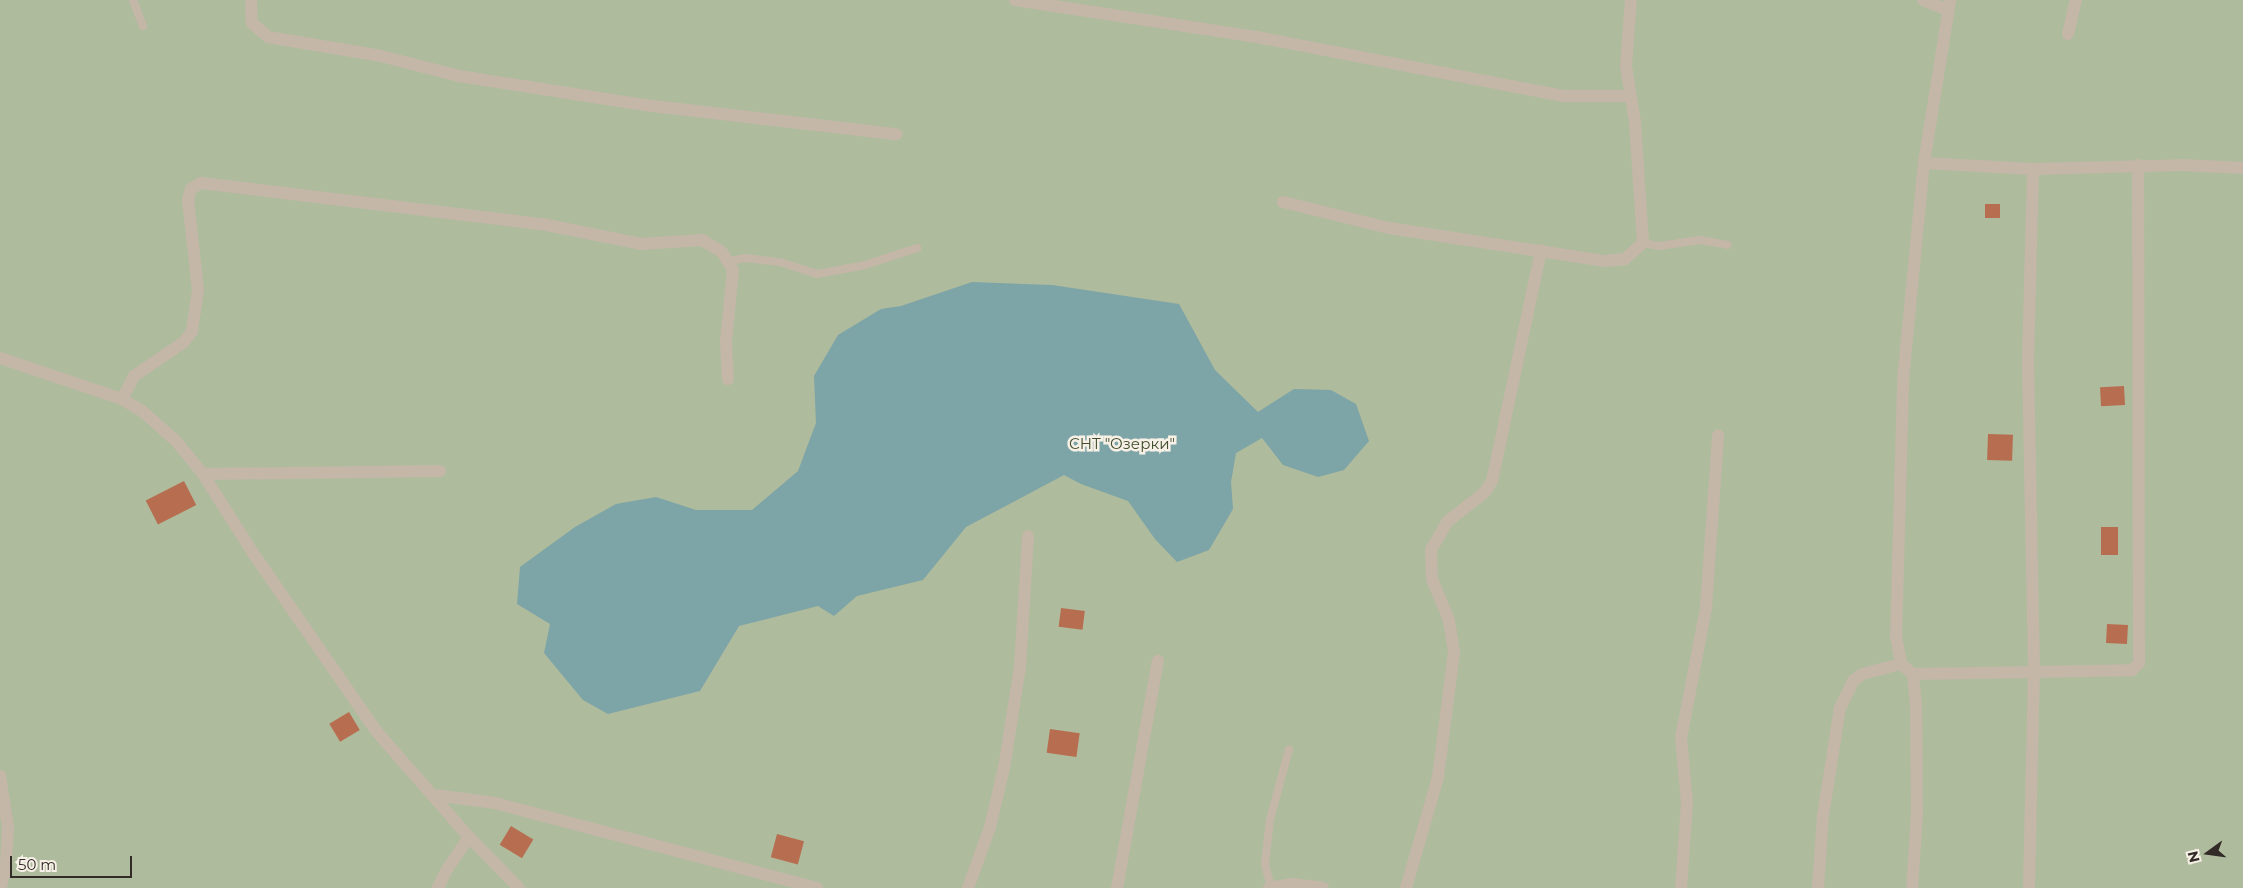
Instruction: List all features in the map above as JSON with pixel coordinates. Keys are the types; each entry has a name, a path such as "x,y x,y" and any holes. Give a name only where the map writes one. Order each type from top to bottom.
{"street":[{"path":"251,0 252,23 268,37 381,56 458,76 644,105 896,134"},
{"path":"1015,0 1257,37 1563,96 1628,96"},
{"path":"1282,202 1389,228 1618,262 1642,242 1635,122 1628,96 1626,44 1631,0"},
{"path":"1923,0 1949,5 1924,163 1903,380 1896,637 1901,664 1913,674 2132,670 2139,663 2138,165"},
{"path":"2068,34 2076,0"},
{"path":"1924,163 2033,169 2138,165 2243,168"},
{"path":"2029,888 2034,672 2028,362 2033,169"},
{"path":"122,399 134,376 184,342 192,331 198,290 188,200 191,189 201,183 542,224 641,244 702,240 713,244 730,261 734,282 726,342 728,380"},
{"path":"1406,888 1438,777 1454,652 1449,620 1432,579 1431,550 1447,522 1484,492 1492,481 1540,250"},
{"path":"0,358 122,399 155,422 203,474 253,553 377,732 469,837 518,888"},
{"path":"1681,888 1687,802 1681,738 1706,608 1718,435"},
{"path":"203,474 440,470"},
{"path":"968,888 990,827 1004,768 1020,667 1028,536"},
{"path":"1117,888 1158,661"},
{"path":"1818,888 1824,806 1840,708 1849,686 1862,674 1901,664"},
{"path":"1912,888 1917,812 1913,674"},
{"path":"0,776 8,827 1,888"},
{"path":"435,796 495,803 817,888"},
{"path":"438,888 446,871 469,837"},
{"path":"1270,887 1292,884 1323,888"}],"lane":[{"path":"133,0 143,26"},
{"path":"1642,242 1659,246 1700,240 1728,245"},
{"path":"730,261 745,258 783,263 817,274 865,265 917,248"},
{"path":"1270,887 1265,864 1270,820 1289,749"}],"green space":[{"name":"СНТ \"Озерки\"","path":"0,0 2243,0 2243,888 0,888"}],"water":[{"path":"972,282 1052,285 1179,304 1215,370 1258,412 1294,389 1331,390 1356,404 1369,441 1344,470 1318,477 1283,465 1262,438 1236,453 1231,482 1233,509 1209,550 1177,562 1155,539 1128,501 1081,484 1064,475 966,527 923,580 857,596 834,616 818,606 739,626 700,691 608,714 583,700 544,653 550,624 517,604 520,567 575,527 616,504 656,497 696,510 752,510 798,471 816,423 814,376 838,335 881,309 901,306"}],"building":[{"path":"1985,204 2000,204 2000,218 1985,218"},
{"path":"2124,386 2125,405 2101,406 2100,387"},
{"path":"1988,434 2013,435 2012,461 1987,460"},
{"path":"184,481 196,505 158,525 146,501"},
{"path":"2101,527 2118,527 2118,555 2101,555"},
{"path":"1061,608 1085,611 1083,630 1059,627"},
{"path":"2107,624 2128,625 2127,644 2106,643"},
{"path":"349,712 360,730 340,742 329,724"},
{"path":"1050,729 1080,733 1076,757 1047,753"},
{"path":"511,826 533,839 522,858 500,845"},
{"path":"777,834 804,841 798,864 771,857"}]}
